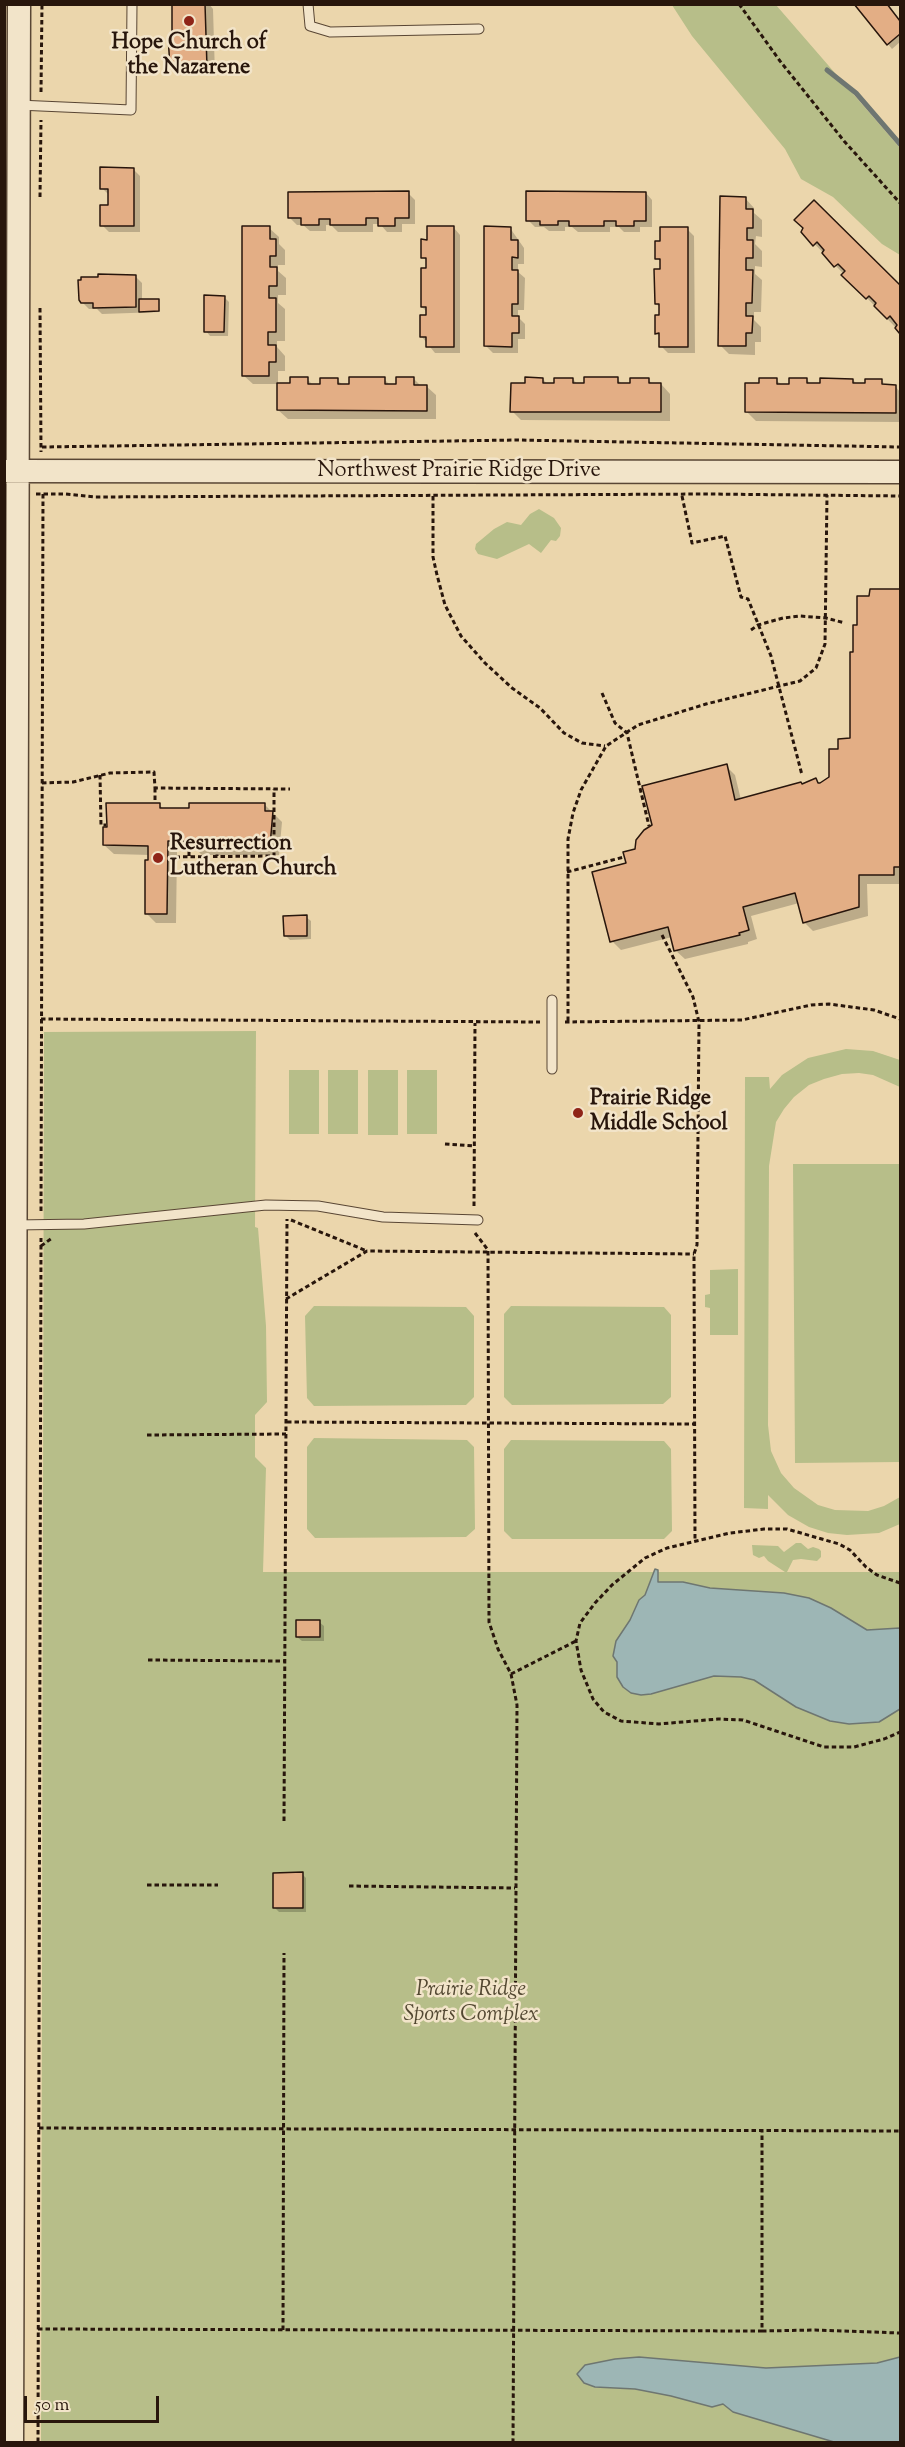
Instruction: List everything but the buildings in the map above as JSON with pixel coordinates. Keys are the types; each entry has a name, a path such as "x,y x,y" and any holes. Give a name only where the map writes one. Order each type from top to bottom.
{"street":[{"path":"12,2442 15,1226 18,1000 13,479 18,448 19,4"},
{"name":"Northwest Prairie Ridge Drive","path":"13,479 42,483 900,471"}],"lane":[{"path":"18,105 131,110 132,4"},
{"path":"308,4 310,26 330,32 479,29"},
{"path":"552,1000 552,1069"},
{"path":"15,1226 84,1224 266,1204 318,1206 383,1217 476,1220"}],"path":[{"path":"739,4 780,61 844,141 900,203"},
{"path":"18,448 516,440 900,447"},
{"path":"13,479 42,483 95,497 900,496"},
{"path":"38,2442 42,483"},
{"path":"568,1022 568,839 573,813 581,790 606,746 638,725 660,717 800,681 816,668 825,644 827,495"},
{"path":"433,496 433,557 445,605 461,636 485,663 512,688 540,708 564,734 582,743 606,746"},
{"path":"682,496 692,543 725,536 741,597 748,599 771,656 802,775"},
{"path":"751,630 758,625 800,616 826,618 845,623"},
{"path":"602,693 615,723 627,733 649,826"},
{"path":"42,783 73,782 110,773 154,772 155,803"},
{"path":"100,775 101,825 106,825"},
{"path":"155,788 290,789"},
{"path":"168,856 274,856 274,789"},
{"path":"189,841 189,856"},
{"path":"217,847 217,856"},
{"path":"567,872 624,856"},
{"path":"662,935 693,997 699,1022 697,1245 694,1254 696,1541"},
{"path":"41,1019 354,1019 475,1023 699,1022 742,1020 811,1005 829,1004 874,1010 900,1018"},
{"path":"475,1023 476,1220 474,1233 488,1250 489,1622 498,1649 511,1674 517,1705 513,2442"},
{"path":"445,1144 474,1146"},
{"path":"276,1219 287,1219 367,1251 488,1250 694,1254"},
{"path":"284,1821 287,1219"},
{"path":"41,1246 52,1238 59,1238"},
{"path":"286,1299 367,1251"},
{"path":"287,1422 695,1424"},
{"path":"147,1434 287,1434"},
{"path":"900,1583 877,1575 866,1568 850,1550 839,1544 787,1529 764,1528 667,1548 645,1558 595,1603 580,1623 576,1641 581,1670 593,1699 604,1712 621,1721 659,1724 718,1719 743,1720 824,1747 855,1747 900,1732"},
{"path":"511,1674 576,1641"},
{"path":"148,1660 285,1661"},
{"path":"147,1885 218,1886"},
{"path":"349,1886 516,1888"},
{"path":"284,1953 284,2331"},
{"path":"39,2128 900,2131"},
{"path":"762,2131 762,2331"},
{"path":"38,2329 513,2332 815,2330 900,2333"}],"green space":[{"path":"672,5 776,5 900,148 900,255 882,244 833,197 801,179 785,149 692,36"},
{"path":"539,509 554,518 561,528 560,536 556,541 551,540 541,553 529,544 497,559 478,554 475,549 476,544 494,529 507,522 521,525 530,514"},
{"name":"Prairie Ridge Sports Complex","path":"256,1031 255,1227 258,1228 266,1326 267,1402 255,1415 255,1457 266,1468 263,1572 785,1572 764,1556 759,1558 753,1555 752,1545 778,1546 784,1552 796,1543 801,1543 808,1549 813,1547 819,1549 821,1557 817,1561 793,1560 787,1572 900,1572 900,2442 41,2442 44,1032"},
{"path":"846,1049 873,1051 900,1060 900,1087 873,1075 859,1073 842,1074 824,1079 809,1085 794,1097 776,1122 769,1166 768,1425 771,1451 781,1473 794,1488 818,1505 835,1510 868,1511 884,1506 900,1497 900,1524 879,1533 847,1535 828,1533 809,1527 788,1515 768,1495 768,1509 744,1508 745,1077 769,1077 770,1089 782,1075 808,1058"},
{"path":"289,1070 319,1070 319,1134 289,1134"},
{"path":"328,1070 358,1070 358,1134 328,1134"},
{"path":"368,1070 398,1070 398,1135 368,1135"},
{"path":"407,1070 437,1070 437,1134 407,1134"},
{"path":"793,1164 900,1164 900,1462 795,1463"},
{"path":"738,1269 738,1335 710,1335 710,1308 705,1307 705,1295 710,1294 710,1270"},
{"path":"314,1306 466,1307 474,1316 474,1397 466,1405 314,1406 307,1398 305,1316"},
{"path":"511,1306 664,1307 671,1315 671,1397 663,1404 512,1405 504,1397 504,1314"},
{"path":"314,1438 467,1440 474,1447 475,1529 466,1537 315,1538 307,1529 307,1447"},
{"path":"511,1440 664,1441 671,1449 672,1531 664,1539 512,1539 504,1531 504,1449"}],"water":[{"path":"655,1569 658,1570 658,1582 683,1582 710,1588 784,1593 809,1598 831,1608 867,1630 900,1628 900,1709 879,1722 849,1724 830,1721 796,1707 754,1680 741,1677 714,1676 651,1694 631,1693 623,1687 617,1677 617,1662 613,1656 616,1641 630,1620 639,1600 645,1595"},
{"path":"639,2357 766,2368 877,2363 900,2357 900,2442 834,2442 733,2412 723,2404 712,2407 635,2389 595,2387 584,2383 577,2374 585,2365"}],"waterway":[{"path":"827,70 856,93 900,144"}],"place":[{"name":"Hope Church of the Nazarene","path":"189,21"},
{"name":"Resurrection Lutheran Church","path":"158,858"},
{"name":"Prairie Ridge Middle School","path":"578,1113"}]}
